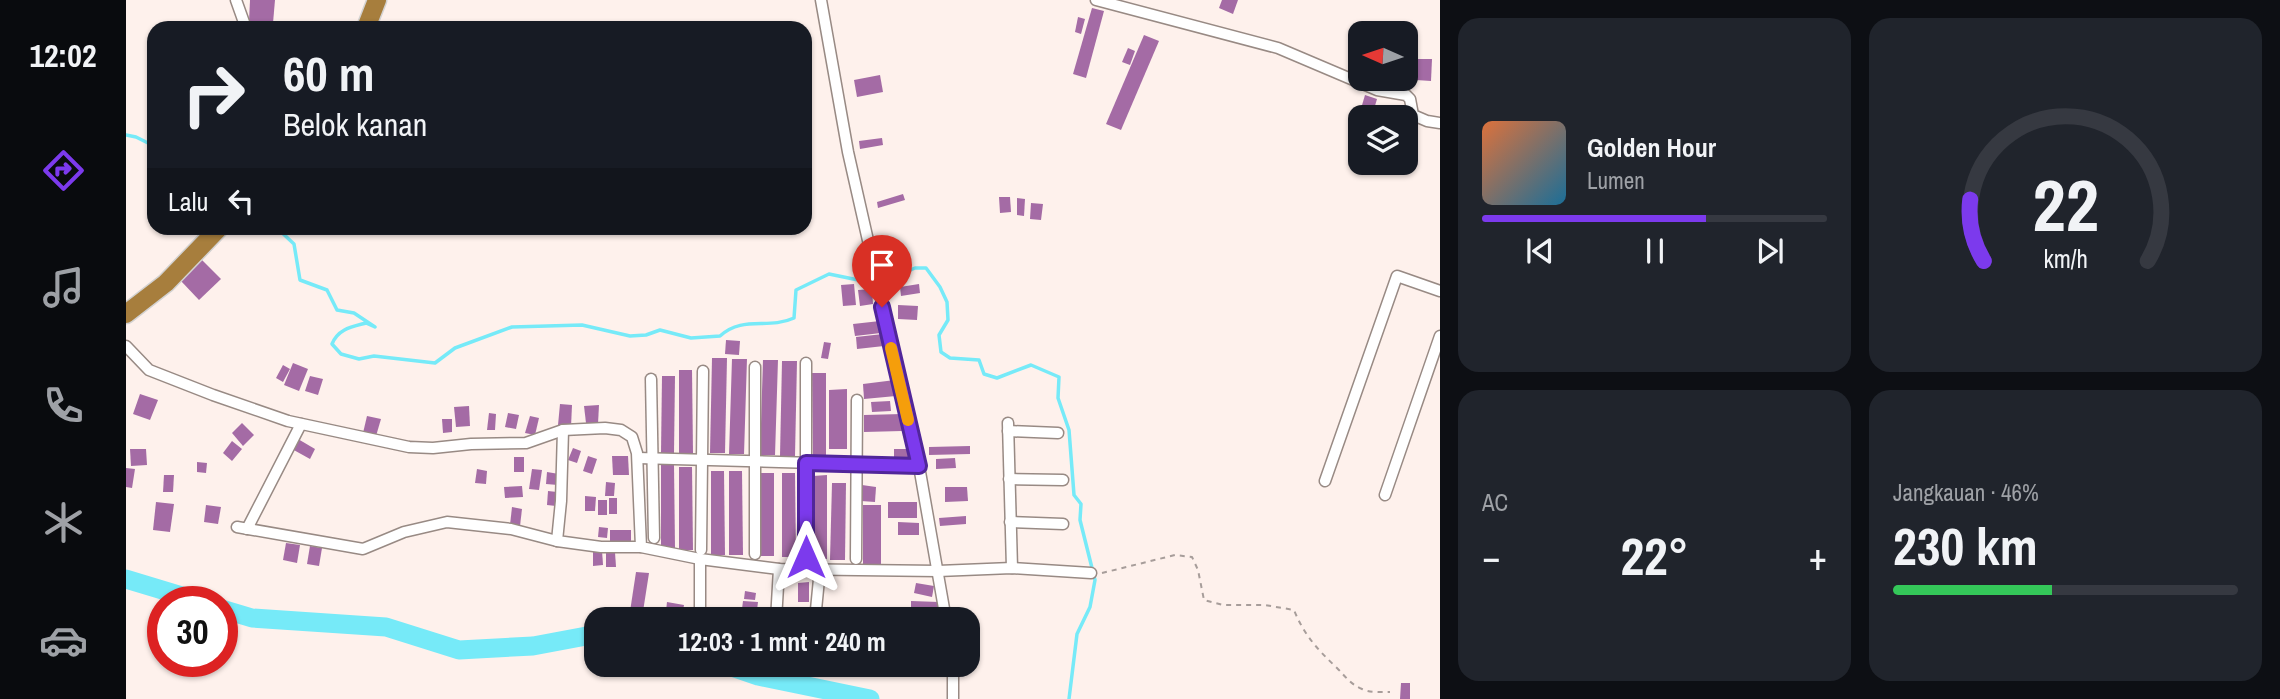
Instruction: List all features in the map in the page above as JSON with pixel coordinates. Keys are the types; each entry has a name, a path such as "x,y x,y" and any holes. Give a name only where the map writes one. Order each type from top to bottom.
{"highway":[{"path":"369,21 377,0"},
{"path":"126,314 166,283 212,235"}],"street":[{"path":"821,0 848,152 919,466 944,607"},
{"path":"1096,0 1278,48 1377,90 1406,95 1410,99 1413,115 1440,123"},
{"path":"237,1 244,21"},
{"path":"1325,481 1397,276 1440,291"},
{"path":"1385,495 1440,336"},
{"path":"126,346 149,370 213,394 301,424 409,447 526,443 563,430 605,428 627,433 636,443 638,458 641,547"},
{"path":"806,363 806,557"},
{"path":"755,367 755,554"},
{"path":"700,607 703,371"},
{"path":"651,379 654,538"},
{"path":"856,559 857,400"},
{"path":"301,424 242,528 363,549 404,532 447,522 511,529 557,541 601,547 641,547 701,554 779,569 1012,568 1091,573"},
{"path":"1012,568 1008,427 1058,433"},
{"path":"557,541 563,430"},
{"path":"638,458 919,466"},
{"path":"1009,479 1063,480"},
{"path":"1010,522 1063,524"},
{"path":"777,607 779,569"},
{"path":"816,607 820,569"},
{"path":"953,677 953,699"}],"path":[{"path":"1107,573 1175,555 1192,557 1198,570 1204,600 1223,605 1265,605 1294,610 1301,629 1349,683 1366,691 1390,692"}],"building":[{"path":"250,0 275,0 273,21 249,21"},
{"path":"1222,0 1238,0 1233,14 1219,8"},
{"path":"1092,8 1104,11 1086,78 1073,74"},
{"path":"1078,17 1085,19 1081,34 1075,32"},
{"path":"1144,35 1159,41 1121,130 1106,124"},
{"path":"1128,48 1135,51 1130,65 1122,62"},
{"path":"1418,59 1432,59 1431,81 1418,80"},
{"path":"880,75 883,92 857,97 854,80"},
{"path":"1365,95 1377,99 1375,105 1362,105"},
{"path":"882,138 883,145 860,149 859,141"},
{"path":"903,194 905,200 878,208 877,202"},
{"path":"999,197 1010,197 1011,212 1000,213"},
{"path":"1017,198 1025,199 1024,216 1017,215"},
{"path":"1031,203 1043,204 1041,220 1030,219"},
{"path":"202,260 221,279 199,300 181,281"},
{"path":"854,284 856,305 843,306 841,285"},
{"path":"919,284 920,293 901,296 900,287"},
{"path":"872,289 873,304 860,306 858,290"},
{"path":"898,305 918,306 917,320 898,319"},
{"path":"880,321 881,333 855,336 853,324"},
{"path":"883,334 884,346 857,349 856,337"},
{"path":"726,340 740,341 739,355 725,354"},
{"path":"824,342 831,343 828,359 821,358"},
{"path":"712,358 727,358 725,453 710,453"},
{"path":"732,359 747,359 744,454 729,454"},
{"path":"763,360 778,360 775,455 760,455"},
{"path":"782,361 797,361 795,456 780,456"},
{"path":"293,363 308,369 299,391 284,385"},
{"path":"283,365 290,369 283,382 276,378"},
{"path":"679,370 692,370 693,453 679,454"},
{"path":"812,373 826,373 826,457 813,457"},
{"path":"310,376 323,379 318,395 305,391"},
{"path":"662,376 675,376 674,453 661,453"},
{"path":"895,380 896,396 864,399 863,384"},
{"path":"847,389 847,449 829,449 829,390"},
{"path":"140,394 158,400 150,420 133,414"},
{"path":"890,401 891,411 872,412 871,402"},
{"path":"560,404 572,405 571,427 558,425"},
{"path":"599,405 598,424 586,423 584,406"},
{"path":"469,406 470,426 456,427 454,407"},
{"path":"489,413 496,414 495,430 487,430"},
{"path":"508,413 519,415 516,429 505,427"},
{"path":"902,414 902,431 864,432 864,415"},
{"path":"367,416 381,419 376,436 363,433"},
{"path":"530,416 539,418 535,435 525,433"},
{"path":"442,419 452,419 452,432 443,433"},
{"path":"242,423 254,435 243,446 232,433"},
{"path":"298,439 315,449 310,459 292,449"},
{"path":"232,441 242,449 232,461 223,453"},
{"path":"970,446 970,454 929,455 929,447"},
{"path":"573,448 581,451 577,463 568,460"},
{"path":"130,449 146,449 147,465 131,466"},
{"path":"894,449 909,449 909,461 894,460"},
{"path":"588,456 597,459 592,474 583,471"},
{"path":"612,456 628,456 629,475 613,475"},
{"path":"514,457 524,457 524,472 514,472"},
{"path":"955,458 956,468 936,469 936,459"},
{"path":"197,462 207,463 206,473 197,472"},
{"path":"661,465 674,465 675,548 661,549"},
{"path":"679,467 692,467 693,550 679,550"},
{"path":"126,468 135,469 132,488 126,487"},
{"path":"477,469 487,471 486,484 475,483"},
{"path":"532,469 542,470 539,490 529,489"},
{"path":"711,471 724,471 725,555 711,555"},
{"path":"729,471 742,471 743,555 729,555"},
{"path":"547,472 559,474 558,485 546,484"},
{"path":"760,473 774,473 774,556 761,556"},
{"path":"782,473 795,473 796,557 782,557"},
{"path":"164,475 174,475 173,492 163,492"},
{"path":"827,475 827,559 814,559 813,476"},
{"path":"606,482 615,483 614,496 605,496"},
{"path":"832,483 846,483 845,560 830,560"},
{"path":"862,485 876,487 875,502 861,501"},
{"path":"522,486 523,497 505,498 504,487"},
{"path":"945,487 967,487 968,501 945,502"},
{"path":"548,491 557,492 556,506 547,505"},
{"path":"585,496 596,497 595,511 585,511"},
{"path":"609,498 617,498 617,514 609,514"},
{"path":"598,500 607,500 607,515 598,515"},
{"path":"156,502 174,504 170,532 153,530"},
{"path":"888,502 917,502 917,518 888,518"},
{"path":"206,505 221,507 218,524 204,522"},
{"path":"863,505 881,505 881,564 863,565"},
{"path":"512,507 522,509 520,526 510,525"},
{"path":"966,516 966,524 940,526 939,518"},
{"path":"898,522 919,523 919,535 898,535"},
{"path":"599,527 608,528 607,538 598,537"},
{"path":"610,530 631,530 631,542 610,542"},
{"path":"286,543 300,545 297,563 283,560"},
{"path":"310,546 322,548 319,566 307,564"},
{"path":"593,550 602,550 603,565 593,566"},
{"path":"606,552 615,552 616,567 606,567"},
{"path":"636,572 649,573 644,607 631,607"},
{"path":"809,582 809,602 798,602 798,583"},
{"path":"916,583 934,586 932,597 914,593"},
{"path":"745,591 756,593 755,600 744,599"},
{"path":"743,601 758,602 757,607 742,607"},
{"path":"911,601 939,602 939,607 911,607"},
{"path":"667,602 684,605 684,607 666,607"},
{"path":"1401,683 1410,683 1410,699 1400,699"}],"waterway":[{"path":"126,135 147,142"},
{"path":"284,235 294,244 300,280 327,290 337,310 354,313 375,327 366,323 341,332 332,344 341,354 359,359 374,356 435,363 455,348 512,327 582,325 630,336 646,335 660,330 691,338 720,336 738,326 775,323 794,318 796,290 829,274 863,281 889,279 915,268 926,268 947,302 948,320 939,335 941,352 950,358 979,360 984,374 997,378 1031,365 1059,377 1058,398 1069,430 1074,495 1081,504 1080,520 1095,580 1090,607 1077,634 1069,699"},
{"path":"126,579 149,586"},
{"path":"238,614 252,618 386,627 459,650 533,646 584,636"},
{"path":"763,677 870,699"}],"slow traffic":[{"path":"891,348 908,420"}],"route":[{"path":"806,557 806,463 919,466 882,307"}]}
